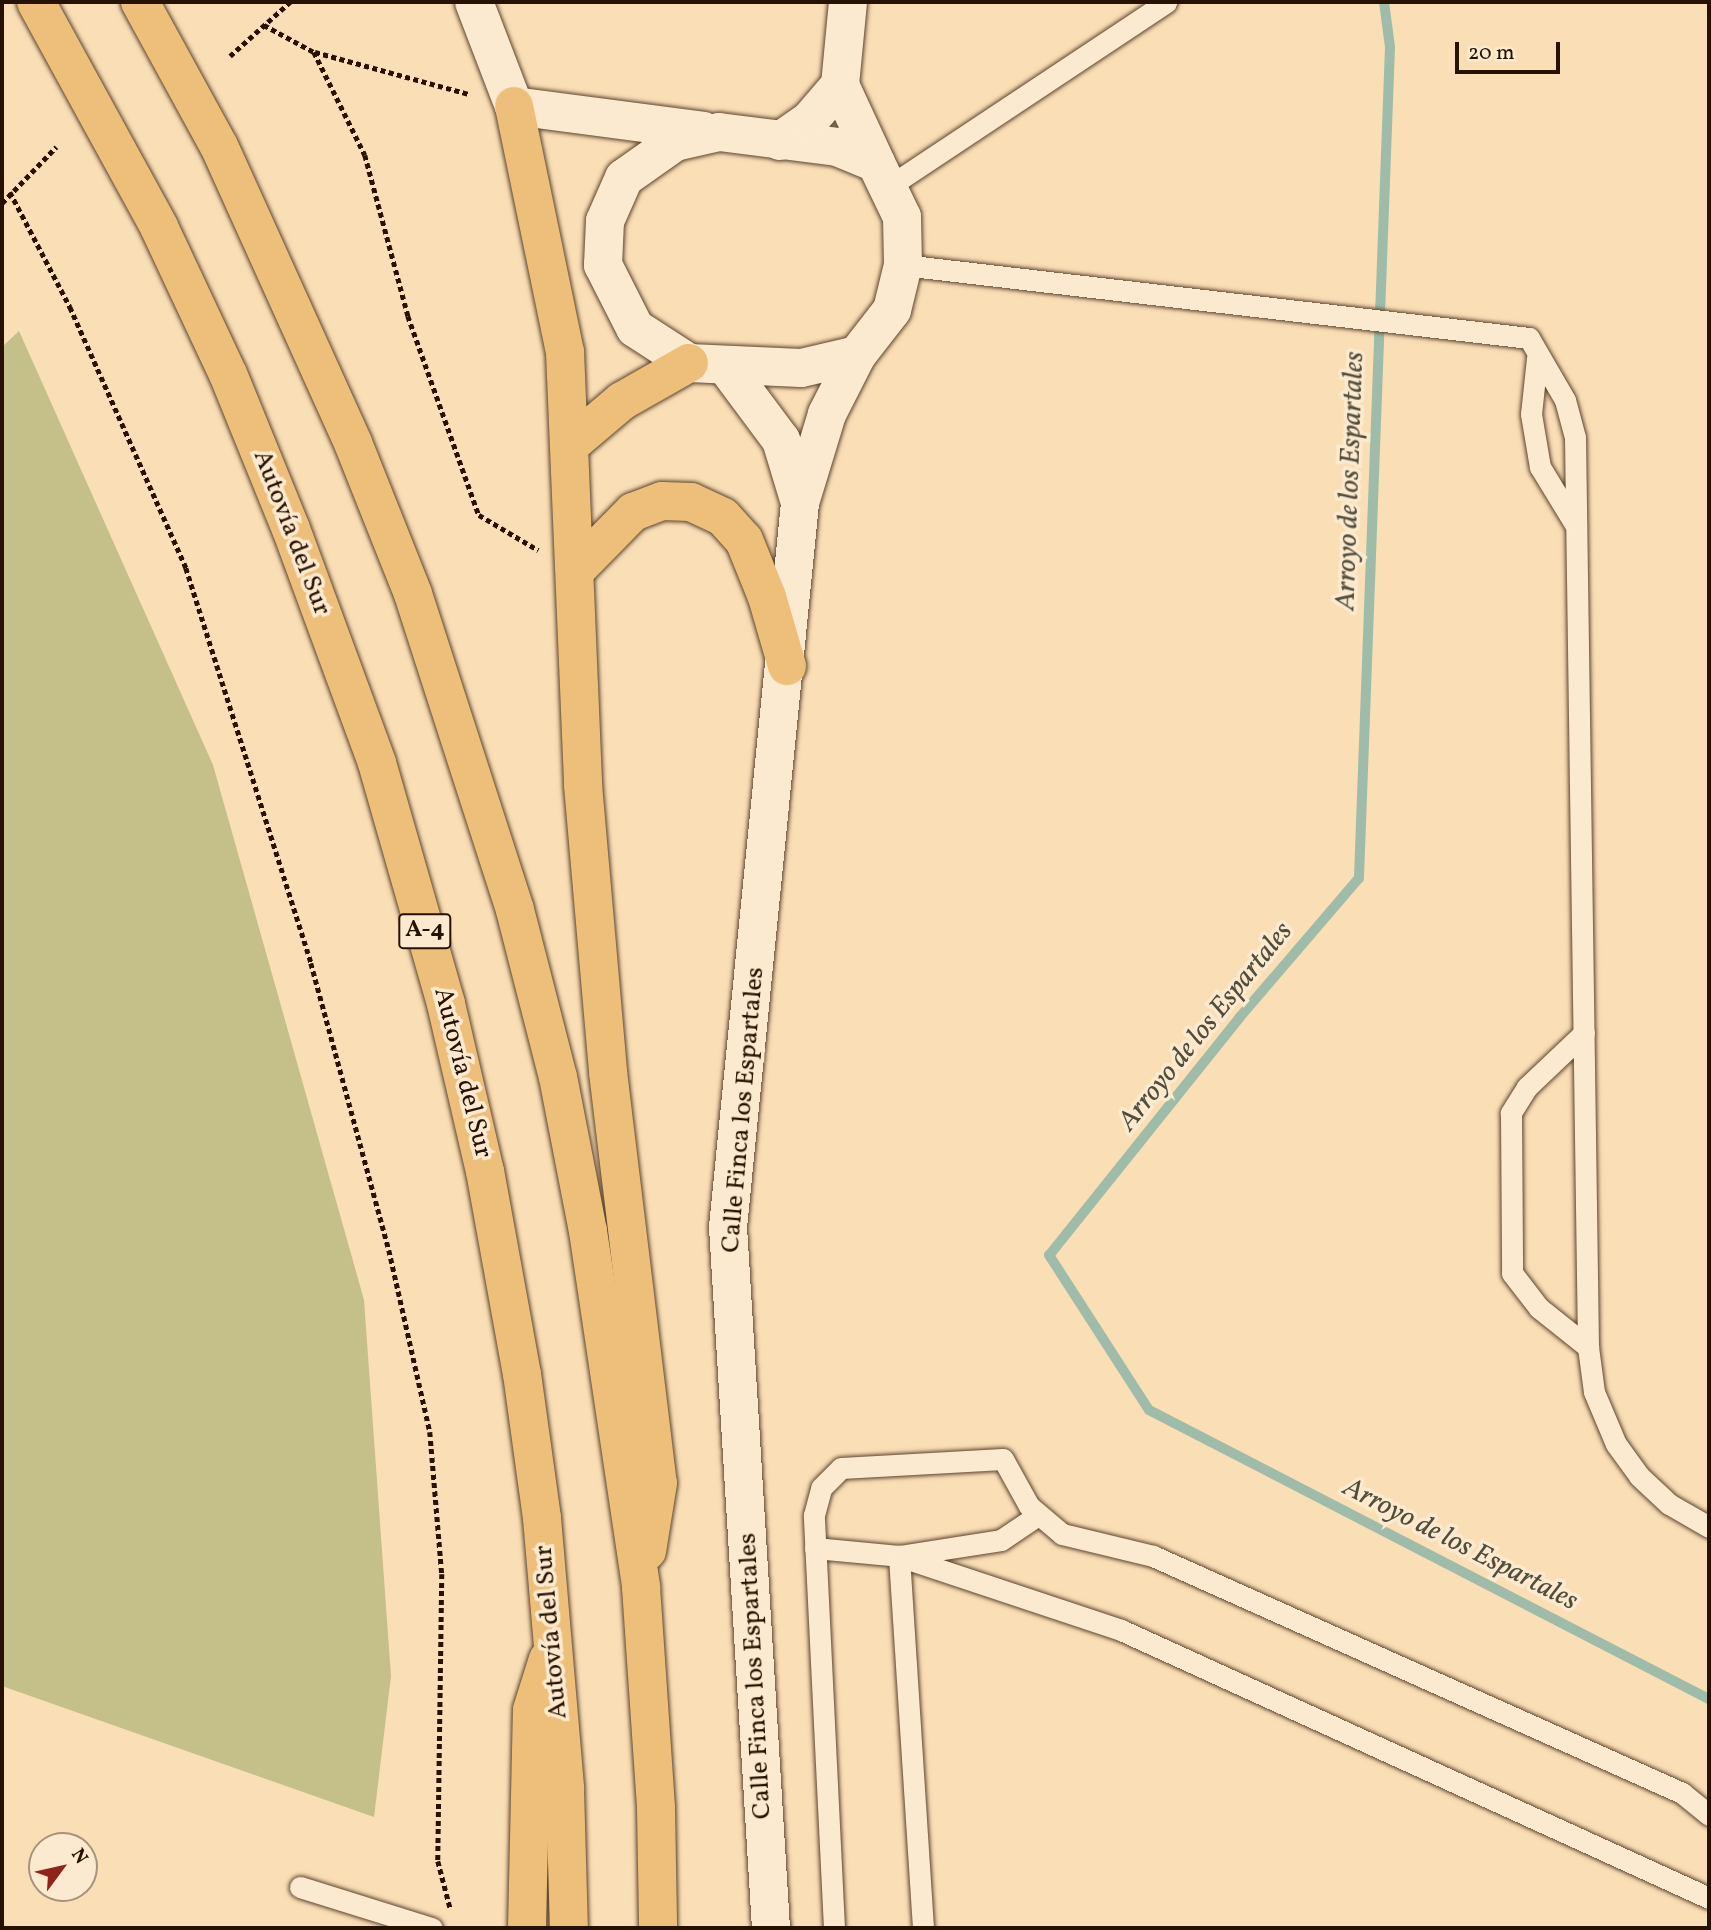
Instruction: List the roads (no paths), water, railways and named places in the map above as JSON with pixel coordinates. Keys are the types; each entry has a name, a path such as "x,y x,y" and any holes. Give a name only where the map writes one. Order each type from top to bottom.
{"highway":[{"name":"Autovía del Sur","path":"36,2 159,227 228,374 292,529 377,763 446,1004 485,1171 522,1374 554,1640 569,1928"},
{"path":"139,2 219,146 288,291 413,594 464,745 558,1077 588,1231 641,1587 656,1808 658,1928"},
{"path":"514,106 565,352 583,785 608,1072 658,1483 641,1587"},
{"path":"570,445 622,401 707,364"},
{"path":"575,571 633,512 662,501 691,502 723,517 744,540 767,597 787,666"},
{"path":"527,1928 531,1710 554,1640"}],"street":[{"path":"474,2 514,106 837,147 882,175"},
{"path":"780,141 810,120 840,85 848,2"},
{"name":"Calle Finca los Espartales","path":"771,1928 728,1227 787,666 800,503 827,414 858,355 892,310 903,265 902,217 840,85"},
{"path":"719,132 675,142 624,178 605,220 603,265 635,328 707,364 801,368 858,355"},
{"name":"Calle Finca los Espartales","path":"707,364 781,440 800,503"}],"lane":[{"path":"882,175 1166,2"},
{"path":"903,265 1489,333 1533,348 1573,418 1588,1347 1594,1392 1616,1444 1639,1476 1669,1504 1709,1527"},
{"path":"1533,348 1531,414 1540,467 1576,526"},
{"path":"1584,1033 1527,1087 1511,1113 1512,1273 1539,1308 1588,1347"},
{"path":"834,1928 815,1548 816,1503 828,1475 841,1468 1003,1459 1038,1515 1062,1534 1153,1556 1682,1793 1709,1815"},
{"path":"899,1556 1001,1540 1038,1515"},
{"path":"815,1548 899,1556 1121,1630 1709,1898"},
{"path":"899,1556 923,1928"},
{"path":"300,1887 432,1928"}],"waterway":[{"name":"Arroyo de los Espartales","path":"1384,2 1390,47 1359,878 1240,1017 1049,1255 1149,1410 1709,1699"}]}
